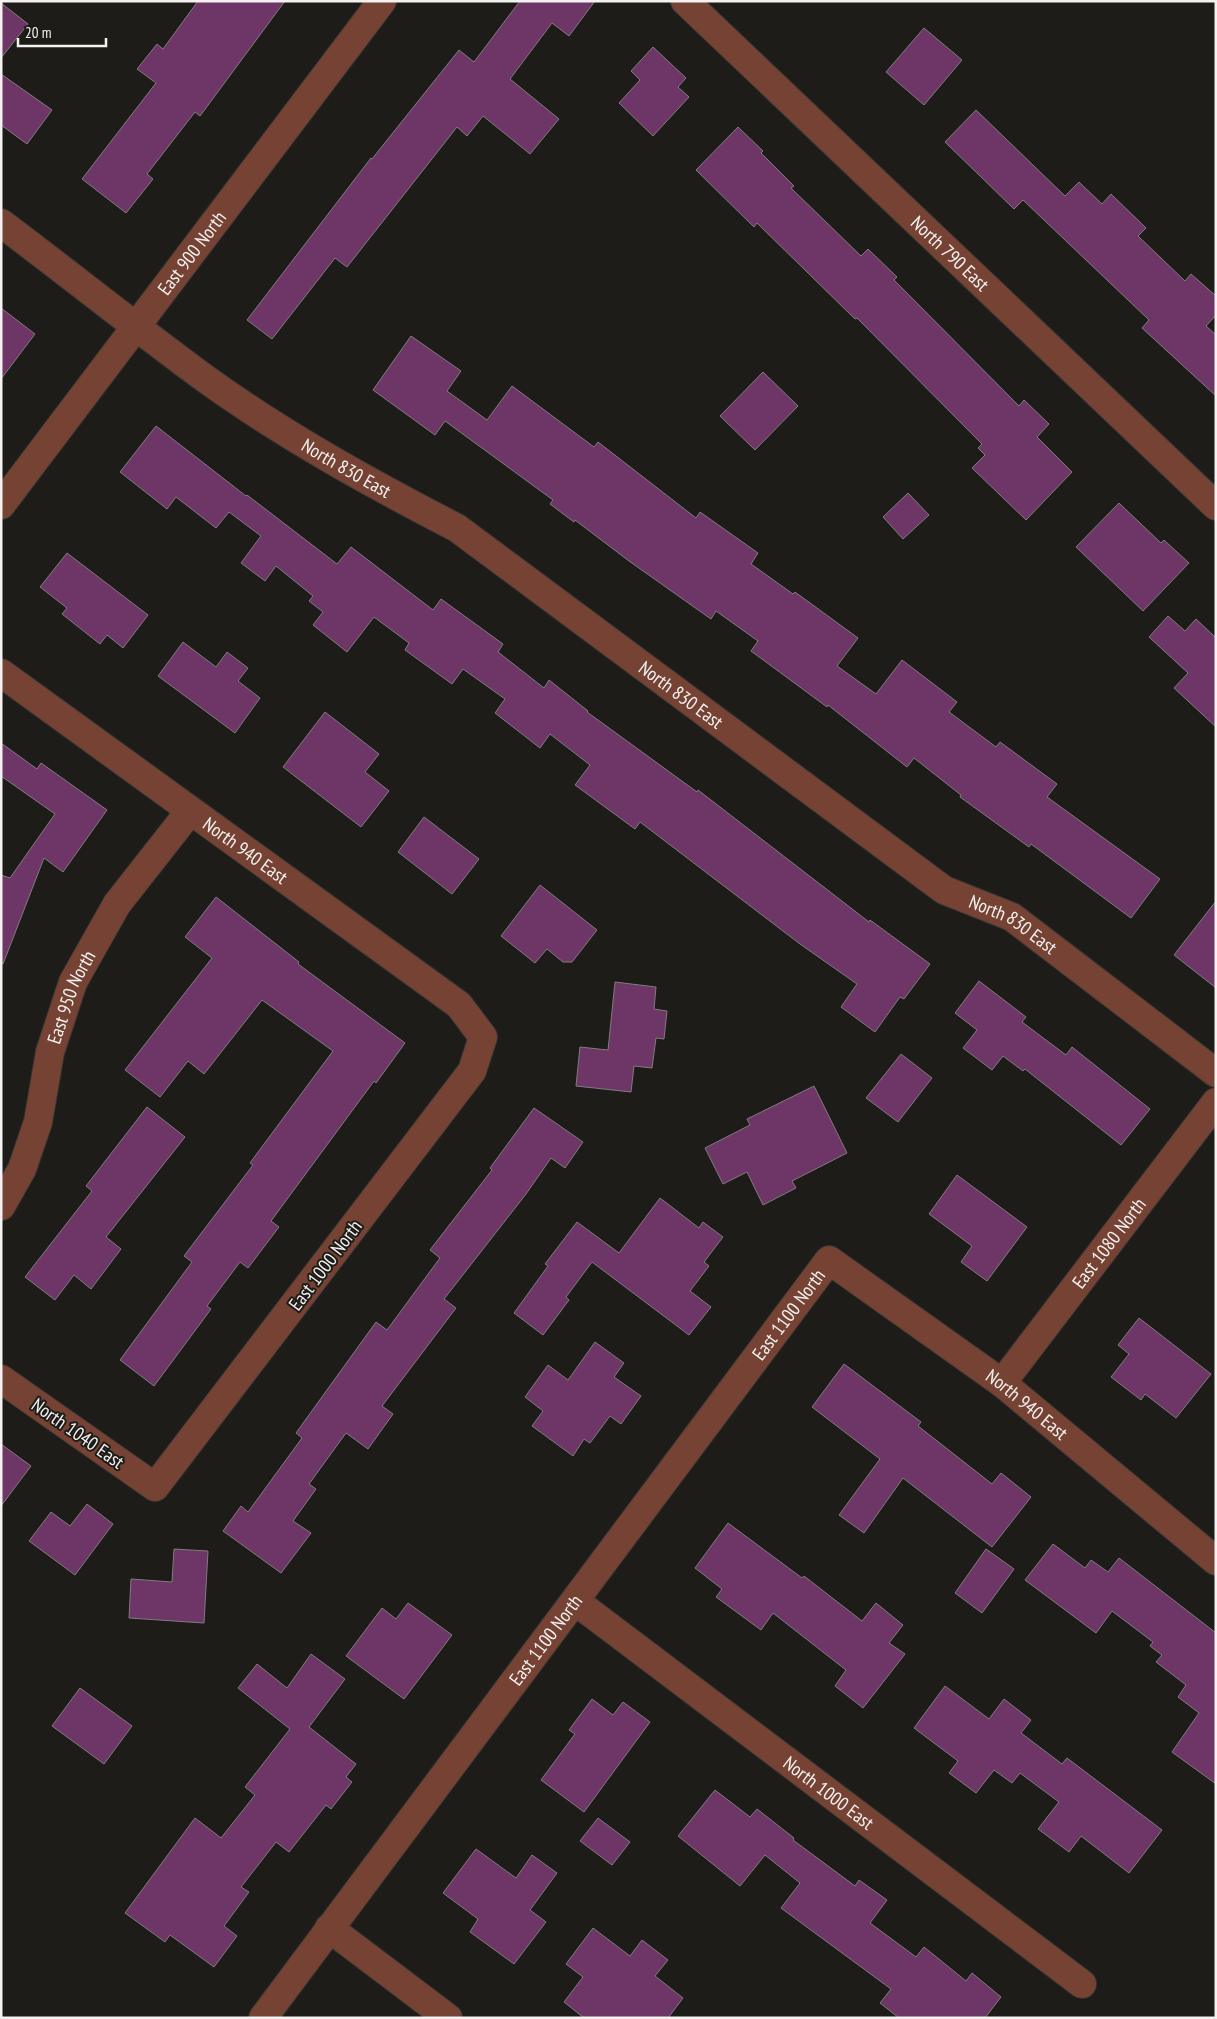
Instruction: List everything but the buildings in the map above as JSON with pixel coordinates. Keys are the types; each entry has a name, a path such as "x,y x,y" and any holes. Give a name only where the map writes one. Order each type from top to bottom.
{"street":[{"name":"East 900 North","path":"1,505 382,1"},
{"name":"North 790 East","path":"685,1 1216,506"},
{"name":"North 830 East","path":"1,223 204,377 278,427 373,485 457,528 944,890 1012,917 1216,1073"},
{"name":"North 940 East","path":"1,673 459,1006 484,1037"},
{"name":"East 950 North","path":"1,1206 22,1169 38,1122 50,1052 73,982 117,904 190,811"},
{"name":"East 1000 North","path":"155,1487 472,1071 484,1037"},
{"name":"East 1080 North","path":"1002,1383 1216,1102"},
{"name":"North 940 East","path":"829,1260 1002,1383 1216,1561"},
{"name":"East 1100 North","path":"263,2018 829,1260"},
{"name":"North 1040 East","path":"1,1379 155,1487"},
{"name":"North 1000 East","path":"575,1601 1082,1984"},
{"path":"329,1928 448,2018"}]}
